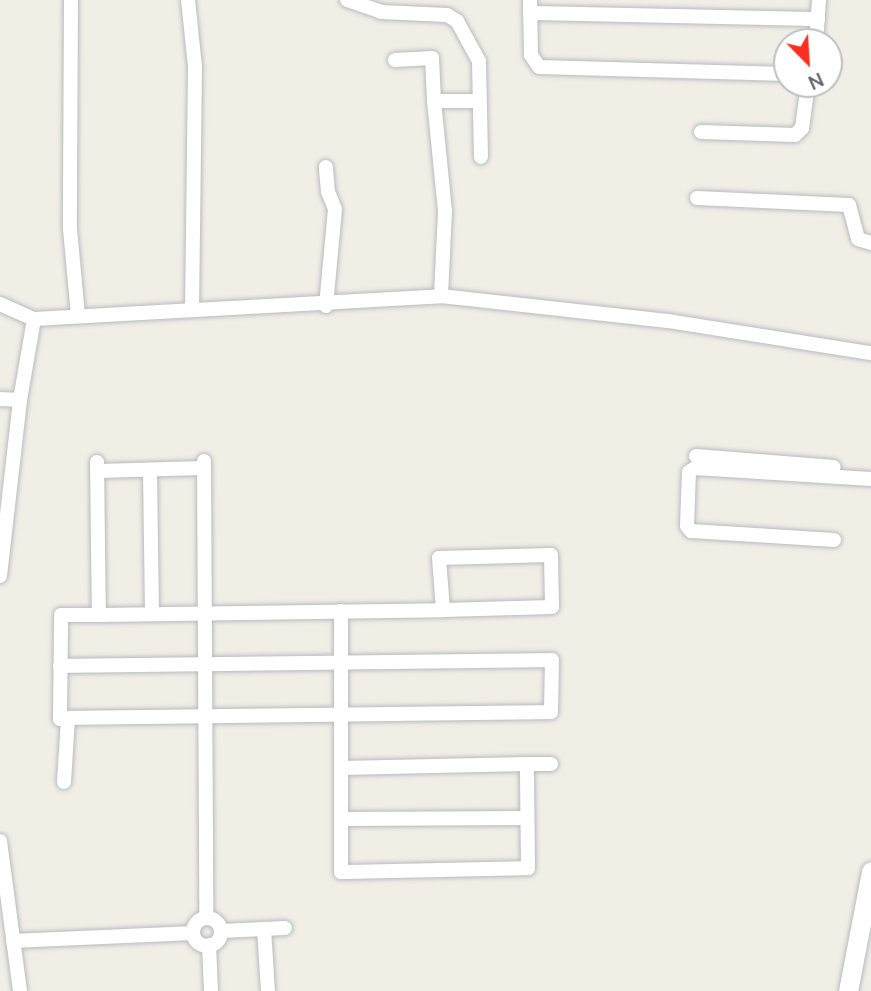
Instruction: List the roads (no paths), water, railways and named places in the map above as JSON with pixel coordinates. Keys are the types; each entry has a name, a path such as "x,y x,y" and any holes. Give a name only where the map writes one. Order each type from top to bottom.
{"main road":[{"path":"849,991 871,871"}],"street":[{"path":"71,0 70,229 78,316"},
{"path":"188,0 195,67 192,307"},
{"path":"347,0 382,12 447,15 457,21 479,61 481,157"},
{"path":"817,28 819,0"},
{"path":"773,74 539,67 531,55 530,7 818,19"},
{"path":"395,60 432,58 445,211 441,296"},
{"path":"701,132 795,135 802,128 806,98"},
{"path":"434,101 478,101"},
{"path":"326,306 335,209 328,192 327,167"},
{"path":"697,198 849,205 858,239 871,243"},
{"path":"0,304 34,319 192,307 326,306 441,296 668,321 871,353"},
{"path":"0,576 20,400 34,319"},
{"path":"0,399 20,400"},
{"path":"696,456 871,470"},
{"path":"99,615 97,467 150,470 204,465 206,918"},
{"path":"835,540 691,531 687,526 689,472 695,468 871,479"},
{"path":"150,470 152,614"},
{"path":"60,666 552,660 551,712 60,719 60,666 61,615 443,610 552,607 551,555 439,558 443,610"},
{"path":"341,611 341,872 528,868 527,764"},
{"path":"64,782 68,718"},
{"path":"341,768 551,764"},
{"path":"341,819 527,818"},
{"path":"0,841 20,991"},
{"path":"206,918 218,923 221,931 219,939 209,945 200,944 193,933 198,921 206,918"},
{"path":"221,931 285,928"},
{"path":"264,929 268,991"},
{"path":"13,941 193,933"},
{"path":"209,945 211,991"}]}
